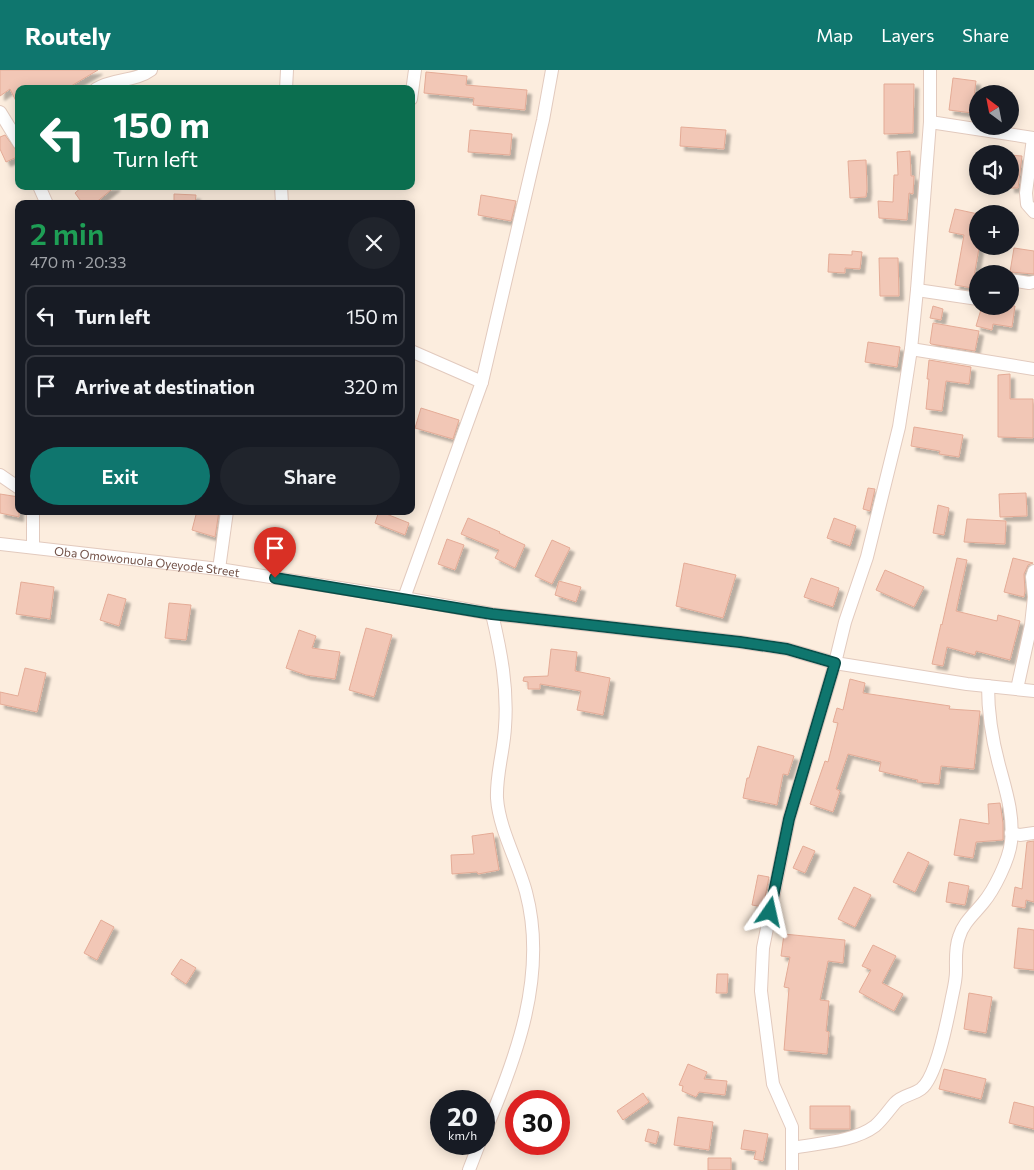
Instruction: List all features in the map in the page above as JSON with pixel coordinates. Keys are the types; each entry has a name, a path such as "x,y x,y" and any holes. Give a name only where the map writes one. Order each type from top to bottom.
{"street":[{"path":"105,85 143,76 151,70"},
{"path":"286,85 287,70"},
{"path":"413,85 415,70"},
{"path":"404,598 482,382 543,120 552,70"},
{"path":"792,1170 792,1127 773,1084 761,991 762,948 789,819 835,663 845,622 867,557 898,427 917,290 930,122 930,70"},
{"path":"0,112 15,136"},
{"path":"930,122 1034,138 1026,193 1027,204 1034,212"},
{"path":"1019,281 1034,282"},
{"path":"917,290 969,298"},
{"path":"910,349 1034,369"},
{"path":"415,352 482,382"},
{"path":"0,475 15,485"},
{"path":"33,515 33,547"},
{"path":"220,569 227,515"},
{"name":"Oba Omowonuola Oyeyode Street","path":"0,544 220,569 492,614 740,642 787,649 835,663 1034,691"},
{"path":"1017,689 1031,625 1034,597 1032,577 1034,571"},
{"path":"492,614 502,658 507,707 504,750 498,779 497,798 499,813 526,893 533,930 532,975 528,1007 506,1082 495,1108"},
{"path":"792,1148 859,1136 875,1126 902,1097 911,1095 922,1088 928,1080 946,1027 955,984 955,954 959,937 966,922 994,889 1009,851 1012,816 1010,802 998,763 988,703 988,686"},
{"path":"1011,833 1034,833"},
{"path":"469,1170 475,1155"}],"building":[{"path":"0,70 98,70 73,85 15,85 15,99 10,89 0,96"},
{"path":"426,72 467,76 466,85 527,90 525,110 473,105 474,98 424,93"},
{"path":"953,78 976,81 976,85 969,85 969,113 949,110"},
{"path":"884,84 914,84 913,133 884,134"},
{"path":"681,127 726,130 724,149 680,146"},
{"path":"470,130 512,134 510,155 468,152"},
{"path":"5,135 15,149 15,158 6,162 0,149 0,137"},
{"path":"910,151 911,176 914,176 913,194 909,193 907,220 879,218 878,201 893,202 894,175 898,175 897,152"},
{"path":"1019,156 1022,156 1019,180"},
{"path":"866,160 866,197 850,198 848,161"},
{"path":"78,190 111,190 99,200 80,200 75,193"},
{"path":"174,194 196,195 195,200 174,200"},
{"path":"481,195 516,201 511,221 478,215"},
{"path":"955,209 969,212 969,255 978,255 976,265 969,265 969,287 955,285 964,235 949,232"},
{"path":"1019,249 1034,251 1034,274 1019,273 1019,265 1011,265 1013,255 1019,255"},
{"path":"852,251 862,252 860,269 845,268 845,273 828,272 829,254 852,255"},
{"path":"879,258 898,258 899,296 880,296"},
{"path":"933,306 943,309 941,320 930,318"},
{"path":"979,315 1014,315 1012,327 993,324 992,330 976,326"},
{"path":"933,323 979,331 975,351 931,344"},
{"path":"868,342 900,347 897,367 865,362"},
{"path":"929,360 971,367 969,384 946,381 942,411 926,409"},
{"path":"1010,374 1010,399 1033,399 1033,438 998,437 998,375"},
{"path":"421,408 459,420 453,439 415,428"},
{"path":"914,427 963,435 959,457 939,454 940,451 911,446"},
{"path":"868,488 875,489 870,511 863,509"},
{"path":"1026,493 1027,516 1000,517 999,494"},
{"path":"0,494 15,496 15,515 19,515 19,517 0,513"},
{"path":"938,505 949,508 944,535 933,533"},
{"path":"196,515 218,515 215,537 192,530"},
{"path":"378,515 389,515 409,523 405,535 375,523"},
{"path":"468,518 525,545 515,568 495,558 499,550 461,534"},
{"path":"834,518 856,526 850,546 827,538"},
{"path":"967,519 1006,521 1005,544 964,542"},
{"path":"447,539 464,545 455,570 438,564"},
{"path":"552,540 570,548 552,584 535,576"},
{"path":"957,558 967,560 956,611 997,621 998,615 1020,621 1010,660 976,651 975,655 947,647 943,666 932,664"},
{"path":"1013,558 1033,563 1028,565 1024,574 1024,597 1004,592"},
{"path":"684,563 736,575 723,618 676,606"},
{"path":"885,570 924,587 914,607 876,590"},
{"path":"811,578 839,588 833,607 804,597"},
{"path":"559,581 581,587 576,602 555,595"},
{"path":"21,582 54,587 50,619 16,614"},
{"path":"108,594 126,599 119,626 100,620"},
{"path":"169,603 191,605 186,640 165,638"},
{"path":"366,628 392,635 374,697 349,690"},
{"path":"299,630 316,636 312,648 340,652 335,679 306,675 286,668"},
{"path":"551,649 577,652 575,671 610,678 603,715 577,710 581,691 540,684 540,689 528,689 528,682 523,681 524,677 548,676"},
{"path":"25,668 46,673 37,712 0,704 0,692 18,696"},
{"path":"850,679 865,683 863,693 950,706 949,709 980,711 974,769 941,766 939,784 917,782 918,780 879,771 881,762 848,754 836,789 840,791 833,812 810,804 825,761 828,762 838,723 833,722 837,708 843,710"},
{"path":"758,746 794,756 788,775 783,774 777,805 743,798 747,778 749,778"},
{"path":"1000,803 1003,840 976,842 973,858 954,855 960,819 989,824 988,804"},
{"path":"493,833 499,870 478,874 477,872 452,874 451,855 474,854 472,836"},
{"path":"1034,841 1034,902 1026,900 1025,908 1012,906 1015,887 1022,889 1027,842"},
{"path":"803,846 815,851 805,873 793,868"},
{"path":"908,852 929,862 915,892 893,882"},
{"path":"758,875 769,877 763,907 752,905"},
{"path":"949,882 969,886 965,905 946,902"},
{"path":"854,887 871,895 855,927 838,919"},
{"path":"101,920 114,927 97,960 84,953"},
{"path":"1018,928 1034,930 1034,970 1014,968"},
{"path":"784,934 845,940 843,963 828,961 820,1000 829,1001 826,1031 829,1032 827,1054 784,1050 789,988 784,987 790,957 781,956"},
{"path":"873,945 896,956 882,983 903,994 894,1011 859,992 871,970 862,966"},
{"path":"181,959 196,968 186,984 171,974"},
{"path":"717,974 728,974 727,993 716,993"},
{"path":"969,993 992,997 986,1033 964,1029"},
{"path":"688,1064 707,1072 704,1079 727,1081 725,1095 699,1092 696,1097 682,1091 683,1086 679,1085"},
{"path":"944,1069 986,1079 981,1099 939,1089"},
{"path":"643,1093 649,1102 623,1120 617,1111"},
{"path":"1014,1102 1034,1107 1034,1129 1009,1123"},
{"path":"810,1106 850,1106 850,1129 810,1129"},
{"path":"678,1117 713,1122 709,1150 674,1145"},
{"path":"648,1129 659,1132 656,1144 645,1141"},
{"path":"744,1130 768,1134 763,1161 754,1159 756,1151 741,1149"},
{"path":"708,1158 731,1158 731,1170 708,1170"}],"route":[{"path":"275,578 492,614 787,649 835,663 789,819 770,912"}]}
